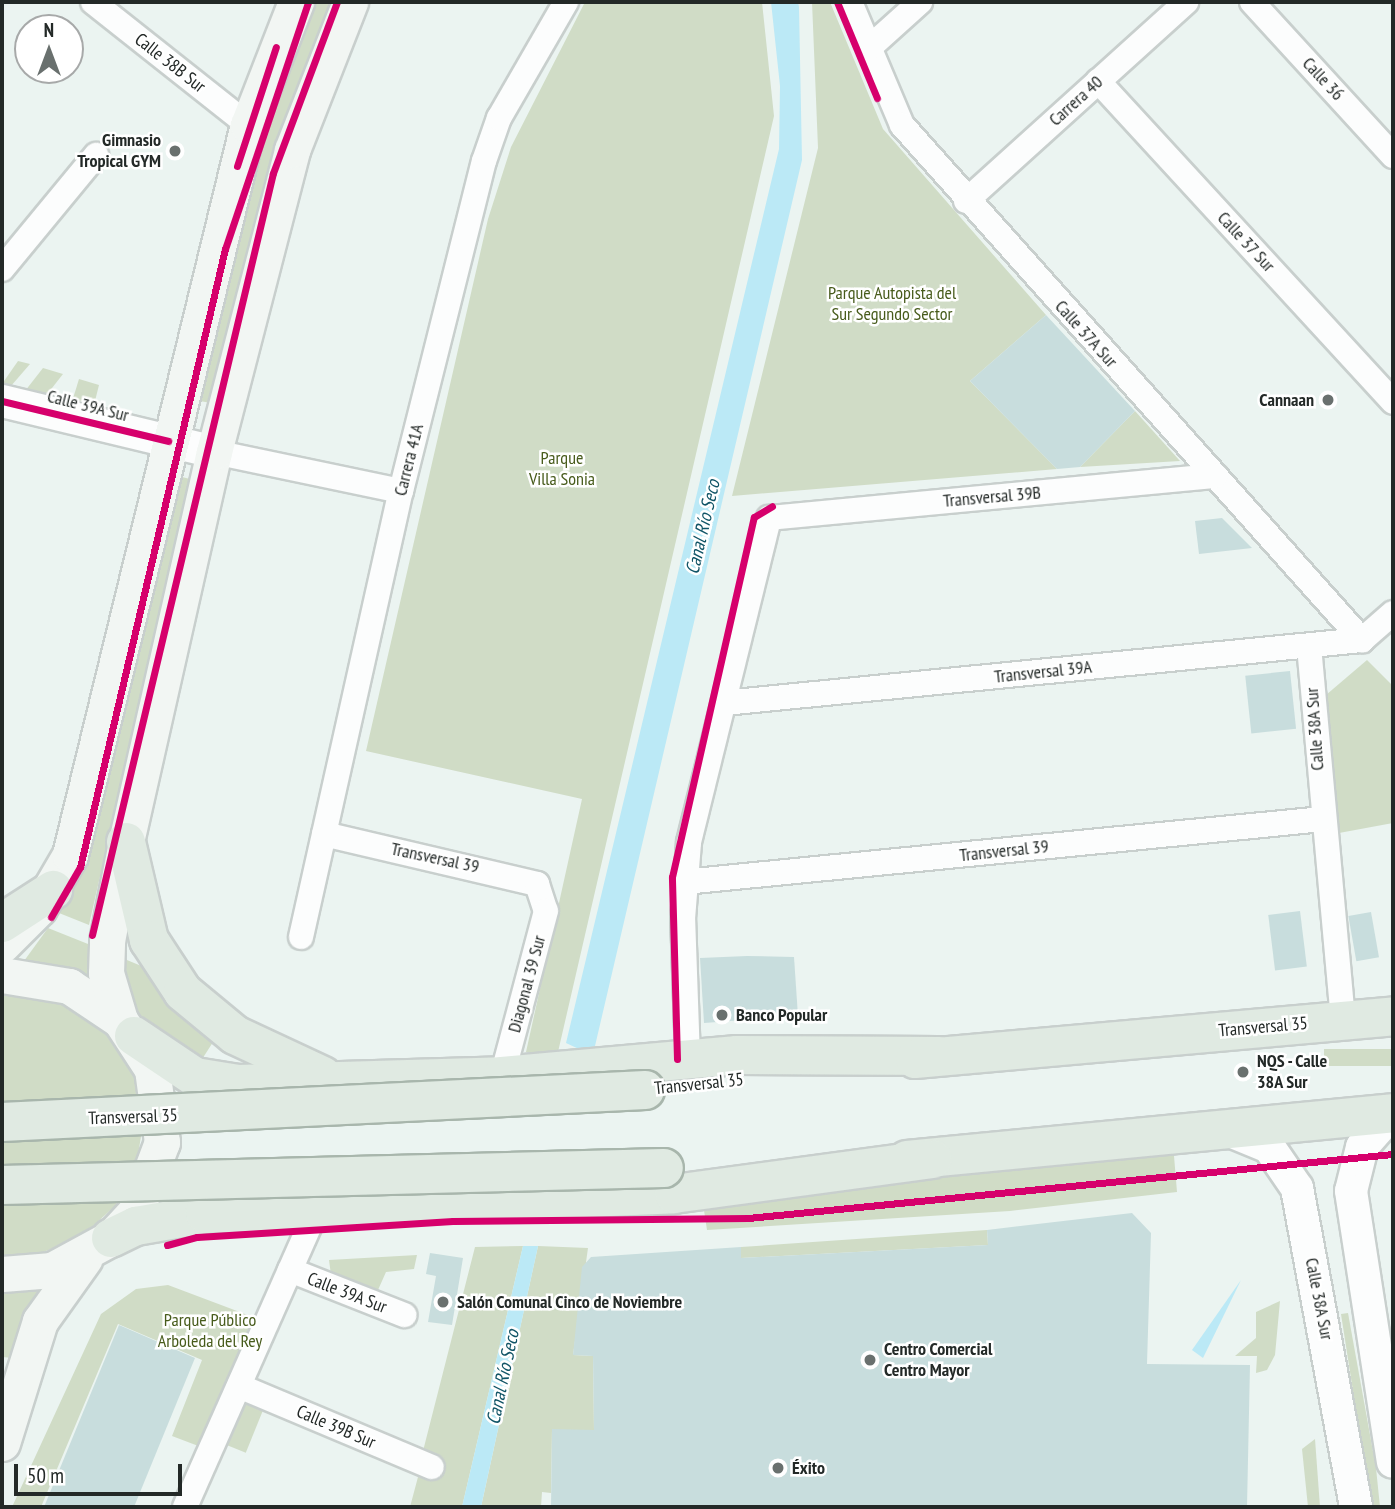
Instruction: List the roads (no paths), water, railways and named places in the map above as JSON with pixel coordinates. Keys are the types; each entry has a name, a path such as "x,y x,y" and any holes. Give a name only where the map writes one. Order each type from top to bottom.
{"highway":[{"path":"126,842 149,940 183,992 204,1014 271,1056 345,1083"},
{"path":"2,923 53,890"},
{"name":"Transversal 35","path":"2,1122 645,1090 939,1056 1393,1016"},
{"path":"127,1028 174,1066 209,1081 345,1083 502,1076 688,1059 939,1056"},
{"path":"99,1247 181,1216 318,1207 674,1194 933,1159 1393,1113"},
{"path":"2,1185 933,1159"}],"main road":[{"path":"2,945 53,890 74,838 168,441 248,125 296,2"},
{"path":"2,1443 40,1321 99,1247 141,1200 162,1142 158,1093 127,1028 107,952 126,842 214,452 292,150 350,2"},
{"path":"2,975 69,986 127,1028"},
{"path":"2,1274 52,1270 99,1247"}],"street":[{"name":"Calle 38B Sur","path":"93,2 248,125"},
{"name":"Carrera 41A","path":"301,937 401,491 484,161 499,118 566,2"},
{"name":"Calle 37A Sur","path":"850,2 902,125 966,201 1362,640"},
{"path":"869,48 920,2"},
{"name":"Carrera 40","path":"966,201 1186,2"},
{"name":"Calle 36","path":"1252,2 1393,156"},
{"name":"Calle 37 Sur","path":"1098,81 1393,402"},
{"path":"2,268 96,155"},
{"name":"Calle 39A Sur","path":"2,401 214,452 401,491"},
{"name":"Transversal 39B","path":"724,703 769,518 1215,476"},
{"path":"1362,640 1393,613"},
{"name":"Transversal 39A","path":"724,703 1362,640"},
{"name":"Calle 38A Sur","path":"1309,646 1342,1020"},
{"path":"688,1059 684,882 724,703"},
{"name":"Transversal 39","path":"684,882 1323,819"},
{"name":"Transversal 39","path":"324,834 525,877 542,891"},
{"name":"Diagonal 39 Sur","path":"502,1076 545,911 542,891"},
{"path":"1393,1113 1362,1147 1351,1191 1393,1462"},
{"name":"Calle 38A Sur","path":"1224,1128 1269,1147 1297,1188 1356,1507"},
{"path":"193,1505 239,1386 318,1207"},
{"name":"Calle 39A Sur","path":"290,1270 404,1315"},
{"name":"Calle 39B Sur","path":"239,1386 432,1467"}],"water":[{"name":"Canal Río Seco","path":"771,2 798,2 799,7 802,160 595,1046 581,1050 566,1043 779,149 780,86"},
{"name":"Canal Río Seco","path":"523,1246 538,1246 481,1507 462,1507"},
{"path":"1241,1280 1203,1358 1192,1350"}],"place":[{"name":"Gimnasio Tropical GYM","path":"175,151"},
{"name":"Cannaan","path":"1328,400"},
{"name":"Banco Popular","path":"722,1015"},
{"name":"NQS - Calle 38A Sur","path":"1243,1072"},
{"name":"Salón Comunal Cinco de Noviembre","path":"443,1302"},
{"name":"Centro Comercial Centro Mayor","path":"870,1360"},
{"name":"Éxito","path":"778,1468"}],"park label":[{"name":"Parque Autopista del Sur Segundo Sector","path":"892,304"},
{"name":"Parque Villa Sonia","path":"562,469"},
{"name":"Parque Público Arboleda del Rey","path":"210,1331"}]}
